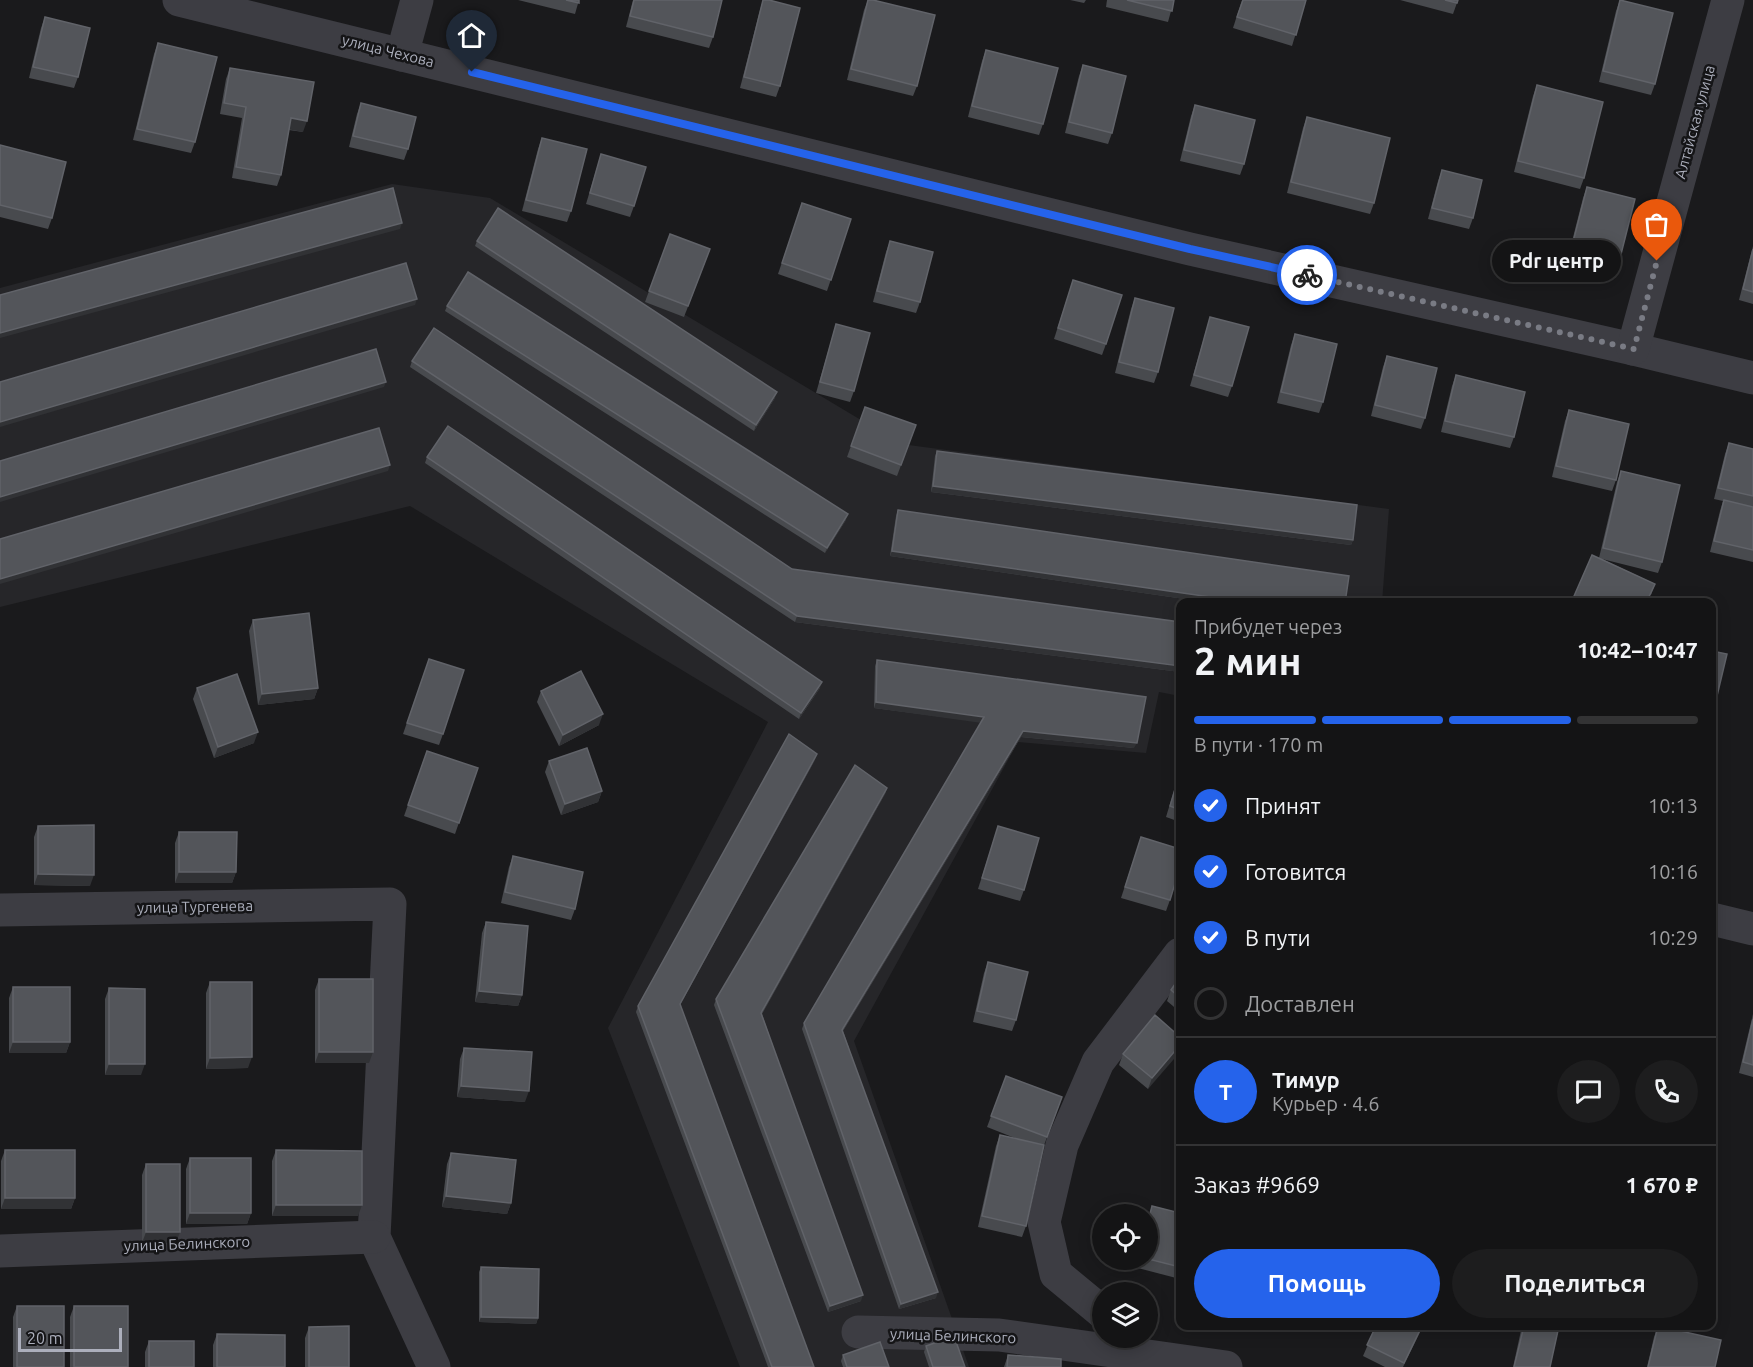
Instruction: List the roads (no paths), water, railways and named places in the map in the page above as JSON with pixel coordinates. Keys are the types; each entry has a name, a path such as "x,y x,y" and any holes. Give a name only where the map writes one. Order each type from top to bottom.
{"street":[{"name":"улица Чехова","path":"179,0 1190,249 1753,378"},
{"path":"402,55 417,0"},
{"name":"Алтайская улица","path":"1634,349 1728,0"},
{"name":"улица Тургенева","path":"0,910 390,904 374,1237"},
{"path":"1716,920 1753,929"},
{"path":"1092,1304 1056,1274 1044,1222 1062,1145 1098,1062 1176,959"},
{"path":"374,1237 434,1367"},
{"name":"улица Белинского","path":"0,1251 374,1237"},
{"name":"улица Белинского","path":"858,1332 999,1335 1092,1343"},
{"name":"улица Белинского","path":"1132,1348 1226,1367"}],"place":[{"name":"Pdr центр","path":"1657,261"}]}
